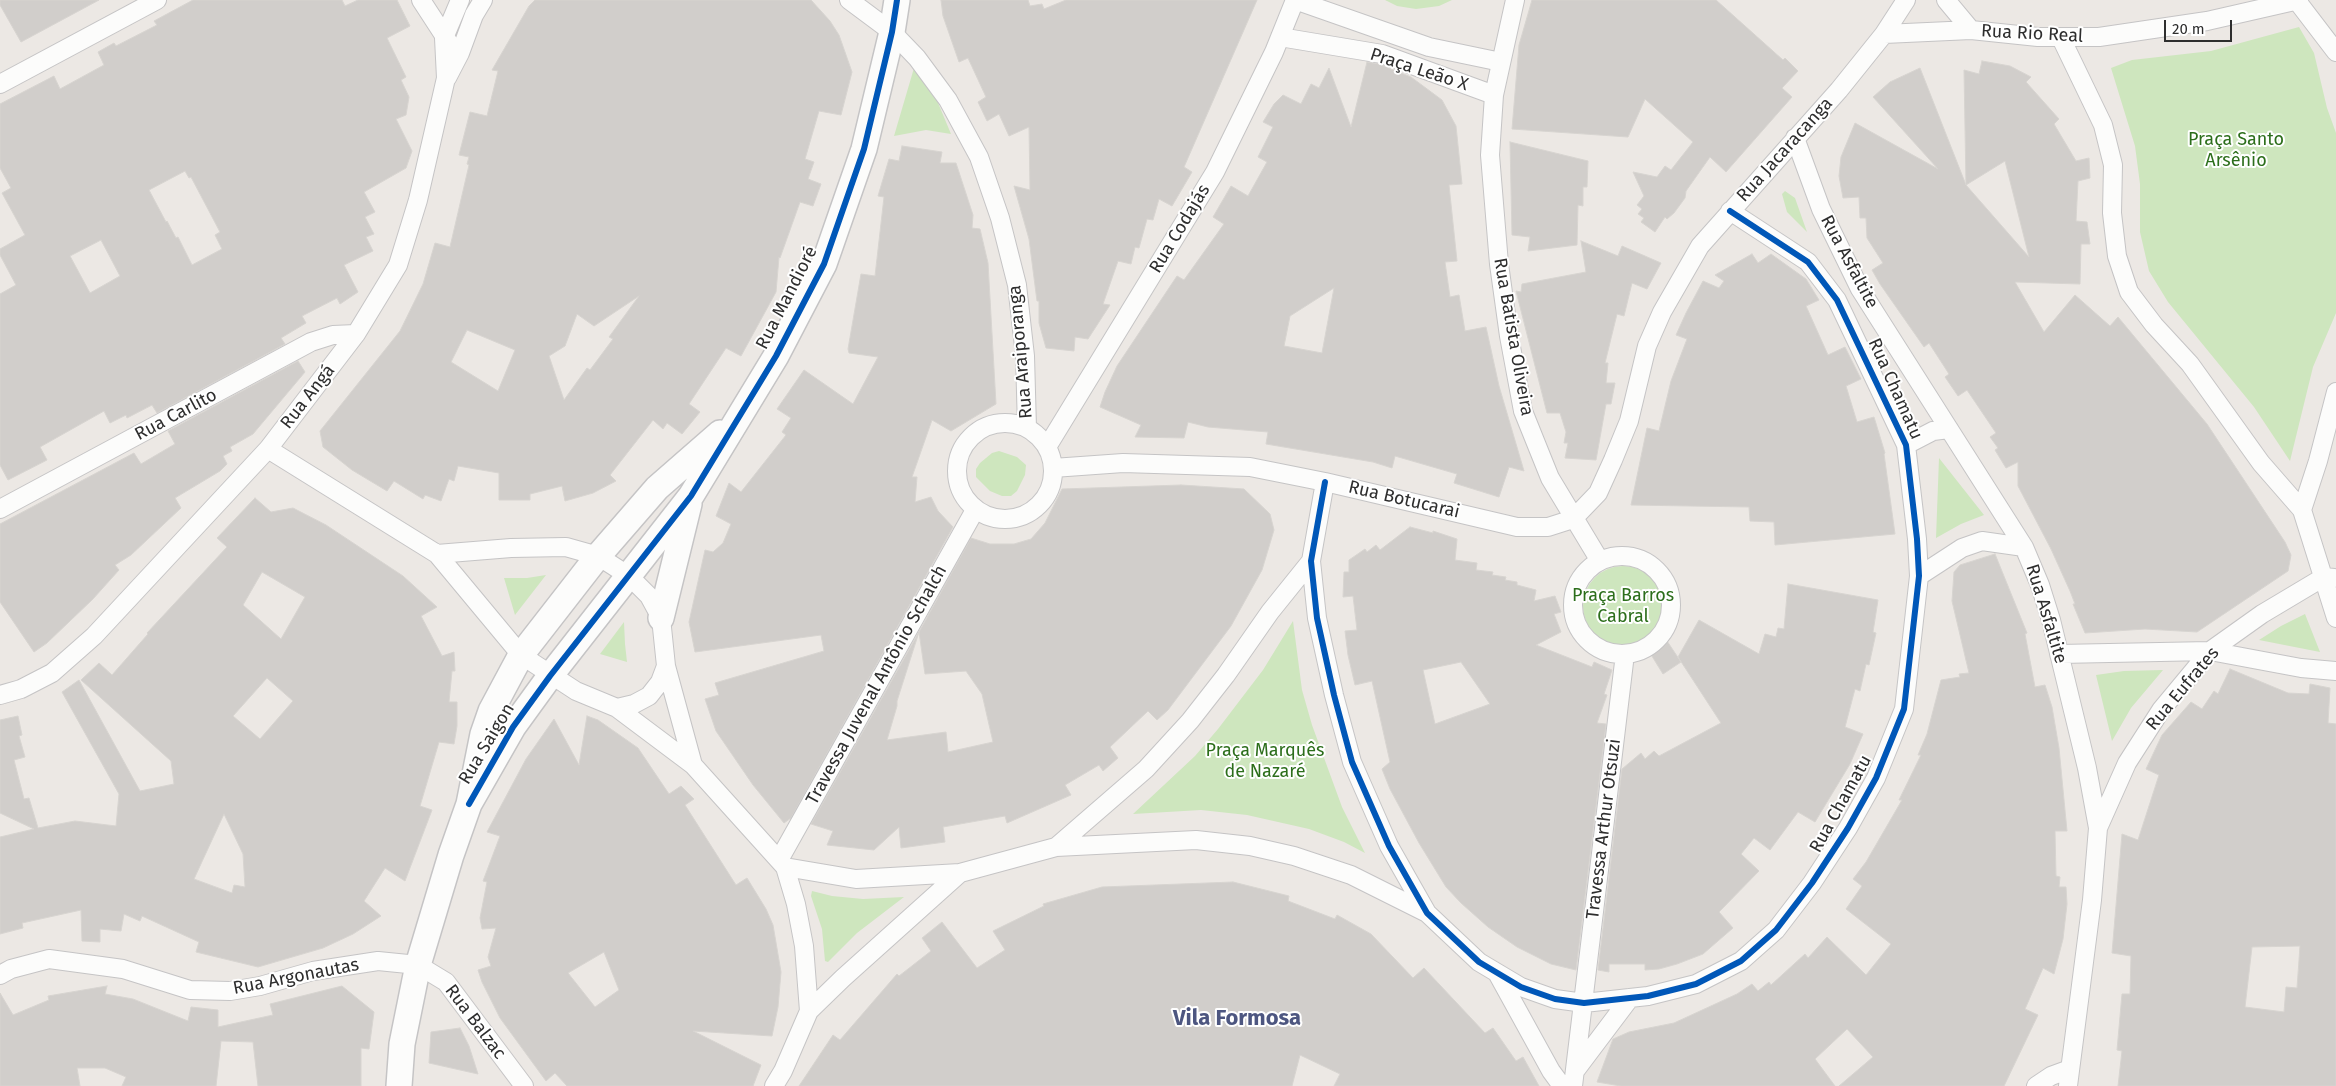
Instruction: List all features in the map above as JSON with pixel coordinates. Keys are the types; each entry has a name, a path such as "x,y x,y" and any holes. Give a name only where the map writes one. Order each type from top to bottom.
{"street":[{"path":"1,82 157,0"},
{"path":"421,0 444,38 460,53"},
{"name":"Rua Angá","path":"0,695 21,689 52,673 94,636 268,449 356,334 398,265 418,200 446,78 444,38 460,0"},
{"path":"446,78 460,53 474,15 483,0"},
{"name":"Rua Araiporanga","path":"850,0 892,32 917,58 948,100 980,157 997,209 1017,285 1025,356 1027,428"},
{"name":"Rua Mandioré","path":"629,576 691,496 776,356 824,264 864,149 892,32 897,0"},
{"name":"Praça Leão X","path":"1295,0 1429,46 1501,62"},
{"name":"Rua Codajás","path":"1047,447 1215,172 1280,37 1295,0"},
{"path":"1494,95 1515,0"},
{"name":"Rua Jacaracanga","path":"1574,518 1598,493 1629,421 1648,346 1662,312 1700,246 1839,90 1884,34 1906,0"},
{"name":"Rua Rio Real","path":"1946,0 1971,30"},
{"path":"2298,0 2336,52"},
{"name":"Rua Rio Real","path":"1884,34 1971,30 2061,38 2099,36 2207,21 2298,0"},
{"name":"Praça Leão X","path":"1280,37 1382,54 1494,95"},
{"path":"2061,38 2103,124 2114,165 2112,213 2117,256 2130,292 2154,325 2190,364 2260,463 2302,510 2330,578 2336,618"},
{"name":"Rua Batista Oliveira","path":"1494,95 1490,155 1499,264 1523,411 1550,478 1600,562"},
{"name":"Rua Asfaltite","path":"1795,138 1821,209 1860,289 2024,547 2040,585 2087,768 2098,828 2092,900 2069,1078"},
{"name":"Rua Asfaltite","path":"1730,211 1808,262 1837,300"},
{"name":"Rua Chamatu","path":"1427,913 1479,962 1521,987 1555,1000 1584,1003 1648,996 1696,984 1741,961 1776,930 1812,884 1848,828 1876,778 1904,709 1918,576 1918,539 1906,445 1837,300"},
{"name":"Rua Carlito","path":"0,509 311,342 332,335 356,334"},
{"path":"2302,510 2318,461 2336,392"},
{"name":"Rua Mandioré","path":"598,556 657,488 737,418"},
{"path":"999,423 1014,424 1027,428 1038,436 1047,447 1053,468 1048,492 1033,511 1022,516 1004,519 986,516 975,510 965,500 959,487 956,473 958,458 964,445 973,434 999,423"},
{"path":"1906,445 1933,431 1949,429"},
{"path":"268,449 437,554 521,655 550,676 576,691 617,708 693,765 782,863 796,904 804,946 809,1011"},
{"name":"Rua Botucarai","path":"1053,468 1123,463 1250,467 1326,482 1517,527 1548,527 1574,518"},
{"path":"1326,482 1311,561 1317,618 1334,695 1352,762 1389,846 1427,913"},
{"path":"691,496 661,618 666,666 693,765"},
{"name":"Travessa Juvenal Antônio Schalch","path":"782,863 975,510"},
{"path":"1918,576 1962,548 1982,541 2002,542 2024,547"},
{"path":"437,554 511,548 566,547 598,556 629,576 649,596 661,618"},
{"name":"Rua Saigon","path":"400,1086 402,1044 418,965 451,855 469,804 484,734 491,711 521,655 598,556"},
{"path":"1621,556 1638,558 1653,567 1665,580 1671,596 1671,613 1665,630 1654,643 1639,652 1625,654 1608,652 1594,646 1584,636 1576,623 1573,609 1575,594 1580,580 1589,570 1600,562 1621,556"},
{"path":"1056,847 1146,769 1190,721 1226,675 1270,612 1311,561"},
{"name":"Rua Saigon","path":"469,804 514,727 550,676 629,576"},
{"name":"Rua Eufrates","path":"2098,828 2127,763 2161,710 2210,651 2262,614 2330,578"},
{"path":"2059,654 2210,651 2301,668 2336,671"},
{"name":"Travessa Arthur Otsuzi","path":"1574,1079 1625,654"},
{"path":"617,708 634,704 649,696 660,682 666,666"},
{"path":"782,863 856,879 960,873 1056,847 1196,840 1250,846 1294,856 1351,875 1427,913"},
{"path":"774,1086 784,1071 809,1011 960,873"},
{"name":"Rua Argonautas","path":"0,975 10,969 49,959 123,969 190,990 230,991 260,986 313,971 378,961 418,965"},
{"name":"Rua Balzac","path":"418,965 446,982 524,1086"},
{"path":"1497,973 1551,1071 1562,1086"},
{"path":"1574,1079 1630,998"},
{"path":"2036,1086 2051,1076 2069,1078"}],"green space":[{"path":"1385,0 1452,0 1439,6 1416,9 1397,6"},
{"name":"Praça Santo Arsênio","path":"2299,27 2314,53 2327,108 2336,133 2336,313 2313,367 2290,461 2254,407 2168,302 2149,271 2140,232 2140,184 2135,146 2111,68 2132,60 2211,51"},
{"path":"914,68 936,98 951,134 926,130 894,136"},
{"path":"1785,191 1795,198 1807,232 1787,212 1782,194"},
{"path":"999,451 1017,457 1026,465 1025,475 1017,491 1011,496 1002,496 990,491 976,477 976,469 980,463 992,453"},
{"path":"1939,458 1984,515 1961,524 1936,538"},
{"name":"Praça Barros Cabral","path":"1623,566 1638,569 1651,578 1660,591 1663,606 1660,621 1651,634 1638,643 1623,646 1608,643 1595,634 1586,621 1583,606 1586,591 1595,578 1608,569"},
{"path":"546,575 515,615 504,578 527,578"},
{"path":"2305,614 2320,652 2259,640 2281,626"},
{"name":"Praça Marquês de Nazaré","path":"1293,621 1302,690 1312,725 1342,807 1365,853 1344,842 1309,829 1247,815 1201,810 1133,814 1195,756 1218,729 1263,670"},
{"path":"624,622 625,644 627,662 600,654"},
{"path":"2163,670 2131,708 2112,741 2096,675 2124,671"},
{"path":"812,891 832,896 863,899 904,897 857,933 828,962 825,961 822,929 811,896"}],"building":[{"path":"0,0 99,0 21,42 0,5"},
{"path":"193,0 342,0 345,6 358,0 397,0 410,26 387,38 406,77 401,80 409,97 406,115 396,119 412,151 406,168 364,192 375,212 365,217 374,234 366,237 373,251 344,265 358,292 340,304 337,298 302,316 306,323 281,338 285,344 157,413 152,405 127,418 126,415 110,423 104,411 40,447 47,460 8,480 0,465 0,294 16,285 0,255 0,249 25,235 2,193 11,188 0,168 0,104 54,76 60,89 104,65 98,52 114,43 116,46 157,25 154,21","holes":["185,171 189,178 191,177 220,232 215,235 222,249 192,265 178,237 176,238 166,222 149,190","101,240 120,276 90,293 70,256"]},
{"path":"535,0 811,0 830,21 839,35 852,72 841,115 819,111 805,159 814,162 808,179 821,184 813,206 800,202 779,257 776,292 741,356 726,348 689,404 700,412 682,434 667,423 663,429 653,420 610,475 616,481 593,493 565,501 562,486 530,494 530,500 499,500 499,473 458,466 454,481 449,479 441,501 425,495 423,499 394,481 387,491 352,470 323,447 320,431 400,331 423,284 435,243 450,247 469,165 467,164 469,157 459,155 470,112 487,116 498,71 492,70 529,6","holes":["639,296 609,337 613,339 590,370 587,368 564,400 549,356 565,346 577,314 594,326","467,330 515,350 498,391 451,362"]},
{"path":"941,0 1028,0 1030,6 1042,4 1044,9 1066,0 1257,0 1184,167 1192,172 1172,206 1159,199 1153,220 1147,219 1139,248 1135,247 1131,264 1118,261 1103,304 1110,305 1088,339 1075,337 1074,351 1046,348 1039,323 1039,301 1037,301 1029,239 1014,186 1030,190 1029,127 1009,136 999,114 987,121 978,102 986,97 968,58 959,62 943,16"},
{"path":"1532,0 1716,0 1783,60 1785,58 1798,71 1782,88 1792,97 1726,172 1710,157 1686,191 1685,198 1674,213 1667,219 1665,217 1655,232 1641,222 1644,218 1638,214 1642,209 1637,205 1644,196 1633,172 1657,177 1665,166 1671,170 1693,142 1645,99 1628,137 1512,129 1519,45"},
{"path":"1982,61 2010,66 2031,77 2026,82 2059,119 2054,124 2076,161 2089,158 2090,178 2078,181 2076,221 2087,222 2090,244 2081,244 2080,284 2015,282 2044,332 2075,295 2110,326 2118,317 2207,424 2285,542 2291,555 2288,571 2197,632 2145,629 2085,633 2073,604 2075,604 2070,591 2051,549 2018,486 2018,462 2006,468 1995,450 1998,448 1990,437 1996,433 1967,390 1958,396 1945,377 1949,374 1929,343 1924,347 1872,270 1883,263 1867,238 1866,218 1860,218 1859,197 1843,198 1839,176 1841,157 1855,123 1938,169 1873,97 1890,82 1920,68 1966,185 1964,70 1979,74","holes":["2005,161 2029,257 1966,185"]},
{"path":"1367,62 1379,64 1411,77 1442,100 1456,126 1462,184 1449,185 1457,261 1445,262 1450,297 1459,295 1465,331 1486,327 1499,386 1524,471 1509,467 1499,497 1454,483 1457,474 1395,456 1392,468 1373,462 1266,444 1268,432 1208,427 1188,422 1184,438 1135,437 1141,425 1100,407 1117,366 1177,276 1184,280 1224,224 1213,217 1231,186 1248,196 1267,162 1258,157 1273,127 1263,122 1274,104 1283,95 1301,104 1311,84 1319,88 1329,68 1351,127","holes":["1334,288 1322,353 1284,346 1290,316"]},
{"path":"1510,142 1588,161 1587,187 1583,187 1583,206 1578,205 1577,245 1528,251 1530,237 1512,235"},
{"path":"902,146 942,152 940,163 956,163 973,215 972,228 980,229 988,263 996,404 951,431 932,420 912,477 917,477 915,502 931,497 938,511 953,527 791,818 784,823 753,785 716,731 705,699 719,695 715,683 824,651 821,635 695,652 689,622 705,550 713,552 723,543 731,524 716,516 729,483 741,492 786,435 782,432 791,418 777,409 804,370 853,404 878,357 849,353 848,349 861,274 875,276 884,197 878,196 889,159 899,161"},
{"path":"1581,241 1618,256 1622,246 1661,263 1647,289 1632,283 1624,316 1617,314 1605,363 1608,363 1606,383 1615,383 1611,404 1606,404 1596,460 1565,458 1568,443 1564,443 1566,432 1560,413 1547,413 1516,291 1521,292 1522,284 1586,272"},
{"path":"1752,254 1758,263 1771,254 1806,279 1819,300 1806,306 1828,355 1845,347 1861,379 1846,386 1857,422 1874,417 1885,453 1895,534 1775,545 1774,522 1750,521 1749,507 1631,505 1647,428 1659,431 1671,381 1687,339 1676,335 1686,313 1703,281 1719,288 1724,281 1715,275"},
{"path":"298,361 305,372 253,434 230,447 232,451 223,456 227,464 220,471 175,498 181,508 131,555 115,565 119,570 93,599 47,643 34,652 0,602 0,524 134,453 141,464 175,444 168,431"},
{"path":"1181,485 1244,489 1270,514 1274,530 1262,570 1231,626 1168,710 1157,720 1148,711 1110,747 1118,758 1103,771 1099,765 1065,785 1071,795 1007,823 1005,816 943,827 945,842 901,848 899,827 874,850 827,845 833,831 811,824 971,538 990,544 1014,544 1031,539 1045,523 1062,489","holes":["919,632 925,674 966,671 982,694 993,742 948,752 946,732 887,740"]},
{"path":"255,498 271,512 293,508 326,525 403,576 437,607 421,616 442,656 454,652 455,671 452,671 449,702 457,702 457,726 454,744 439,742 420,806 432,810 405,881 385,868 364,901 381,916 353,934 323,948 258,967 196,952 199,942 142,916 140,921 124,914 121,931 100,929 100,942 82,941 81,910 22,923 23,928 0,934 0,837 34,829 0,813 0,720 18,716 22,735 19,736 25,757 14,760 24,799 29,798 38,828 75,821 116,826 119,794 62,692 79,680 140,791 174,784 171,761 81,680 99,663 112,675 147,633 227,547 217,538","holes":["262,572 305,597 281,639 243,605","267,678 293,701 260,739 233,716","224,814 243,854 245,887 234,885 232,893 194,879"]},
{"path":"1410,527 1433,533 1433,531 1457,539 1455,560 1477,563 1476,570 1493,572 1492,575 1506,577 1505,580 1517,582 1517,585 1536,590 1534,601 1555,596 1561,612 1554,614 1561,632 1536,645 1592,667 1594,662 1612,670 1604,694 1607,695 1597,723 1606,724 1576,970 1551,964 1517,947 1488,927 1461,903 1446,887 1419,843 1390,789 1382,769 1390,762 1372,681 1355,685 1348,655 1345,631 1357,630 1353,596 1343,597 1344,572 1349,572 1349,560 1365,549 1367,552 1376,545 1380,550","holes":["1461,662 1490,704 1435,724 1423,670"]},
{"path":"1995,554 2027,633 2025,634 2035,687 2045,685 2052,707 2059,748 2067,831 2055,831 2056,876 2060,877 2059,887 2066,887 2067,904 2063,939 2054,974 2043,968 2025,1009 2038,1015 2004,1086 1839,1086 1873,1057 1847,1029 1815,1059 1835,1086 1621,1086 1597,1082 1613,1039 1629,1032 1674,1023 1737,994 1752,984 1758,991 1769,982 1771,985 1805,954 1808,958 1827,937 1866,975 1891,944 1846,909 1862,886 1853,879 1866,862 1902,800 1899,800 1921,755 1918,755 1927,734 1941,680 1960,677 1959,674 1969,673 1952,601 1954,572 1960,565"},
{"path":"1788,584 1878,600 1873,632 1876,633 1869,665 1866,664 1860,691 1855,689 1845,727 1863,734 1850,764 1815,822 1798,812 1770,850 1754,838 1741,854 1759,871 1719,912 1733,928 1703,954 1659,969 1645,970 1645,964 1609,964 1609,972 1598,970 1622,769 1641,753 1645,759 1654,751 1659,756 1721,723 1678,657 1699,620 1759,654 1765,634 1776,637 1778,628 1784,629"},
{"path":"1667,641 1681,662 1663,674 1650,653"},
{"path":"2230,669 2288,693 2309,694 2310,684 2330,688 2328,723 2336,724 2336,1086 2118,1086 2122,1051 2117,1050 2122,994 2130,994 2131,956 2112,953 2122,834 2138,840 2159,775 2146,769 2162,735 2191,702 2202,709 2214,691 2218,694","holes":["2300,946 2297,988 2286,987 2284,1012 2245,1007 2252,947"]},
{"path":"587,716 598,720 638,748 669,794 681,786 694,799 685,805 736,885 747,878 766,909 773,925 781,972 778,1007 772,1036 693,1031 761,1065 753,1086 567,1086 555,1073 546,1081 500,1018 478,970 491,966 488,957 496,928 482,929 480,918 487,882 483,881 500,836 487,832 526,759 554,719 579,765","holes":["604,952 619,990 595,1007 568,973"]},
{"path":"1233,882 1289,896 1288,901 1335,919 1337,915 1371,934 1413,978 1424,968 1485,1033 1493,1028 1516,1061 1523,1057 1539,1086 1334,1086 1340,1074 1300,1055 1292,1086 799,1086 833,1035 840,1040 897,974 899,976 931,951 922,938 942,922 977,968 1005,950 993,931 1044,906 1043,904 1102,887"},
{"path":"107,986 105,994 133,999 188,1021 191,1007 218,1010 218,1027 273,1015 270,1004 342,986 374,1012 369,1049 361,1048 361,1086 258,1086 253,1042 221,1041 216,1086 122,1086 126,1077 105,1068 77,1068 80,1086 0,1086 0,993 13,1015 49,1000 48,996"},
{"path":"460,1028 469,1046 478,1074 429,1063 431,1032"}],"cycle path":[{"path":"469,804 513,727 550,676 691,496 776,356 824,264 864,149 892,32 897,0"},
{"path":"1325,482 1311,561 1317,618 1334,695 1352,762 1389,846 1427,913 1479,962 1521,987 1555,999 1584,1003 1648,996 1696,984 1741,961 1776,930 1812,883 1848,828 1876,778 1904,709 1919,576 1917,539 1906,445 1837,300 1808,262 1730,211"}],"district":[{"name":"Vila Formosa","path":"1237,1019"}]}
